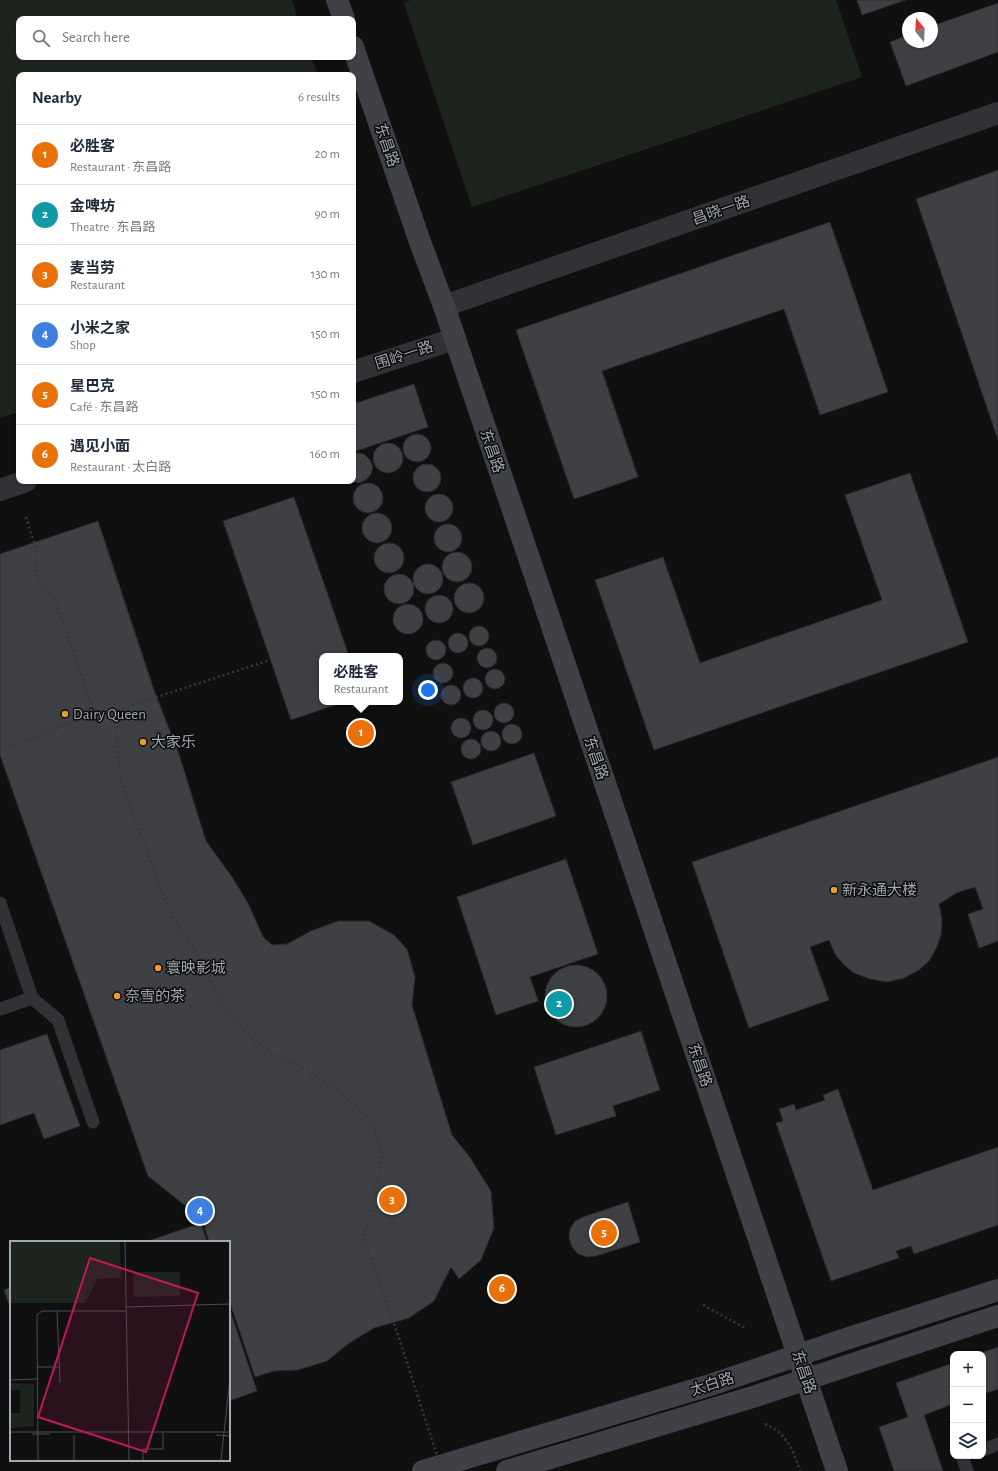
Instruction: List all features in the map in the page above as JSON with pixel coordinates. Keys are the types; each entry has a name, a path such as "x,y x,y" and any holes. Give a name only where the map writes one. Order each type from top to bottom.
{"street":[{"path":"337,0 343,16"},
{"name":"东昌路","path":"356,55 420,242 444,306 837,1471"},
{"name":"昌晓一路","path":"444,306 998,113"},
{"name":"围岭一路","path":"356,371 454,339"},
{"path":"0,490 17,484"},
{"name":"太白路","path":"423,1471 710,1386 798,1355 998,1290"},
{"name":"太白路","path":"508,1471 807,1380 998,1316"}],"lane":[{"path":"0,903 32,998 58,1020 93,1122"},
{"path":"0,1009 32,998"},
{"path":"986,1449 998,1444"},
{"path":"963,1459 967,1471"}],"path":[{"path":"26,517 37,551 34,573 55,601 96,716"},
{"path":"0,750 38,737 64,725 111,712 270,660"},
{"path":"111,712 116,728 121,782 170,910 204,967 221,1002 248,1035 270,1053 300,1066 338,1091 373,1123 382,1155 375,1196 363,1237 398,1335 442,1471"},
{"path":"703,1305 747,1329"},
{"path":"765,1424 785,1437 795,1455 800,1471"}],"shaded area":[{"path":"0,0 292,0 297,16 16,16 16,60 312,60 317,72 16,72 16,413 0,418"},
{"path":"411,0 836,0 862,77 472,207 404,3"}],"building":[{"path":"857,0 906,0 862,15"},
{"path":"998,3 998,52 906,86 890,42 902,37 902,48 938,48 938,24"},
{"path":"998,170 998,440 916,199"},
{"path":"830,222 888,392 820,415 784,309 602,371 638,477 574,499 516,330"},
{"path":"414,384 428,427 356,451 356,403"},
{"path":"417,434 423,435 427,438 430,442 430,454 427,458 423,461 417,462 411,461 407,458 404,454 403,448 404,442 407,438 411,435"},
{"path":"388,443 398,448 403,458 398,468 388,473 378,468 373,458 378,448"},
{"path":"356,453 364,454 370,460 373,467 371,474 366,480 359,483 356,482"},
{"path":"427,464 433,465 437,468 440,472 440,484 437,488 433,491 427,492 421,491 417,488 414,484 413,478 414,472 417,468 421,465"},
{"path":"910,473 968,642 654,750 595,580 663,557 700,663 882,600 845,495"},
{"path":"368,483 378,488 383,498 378,508 368,513 358,508 353,498 358,488"},
{"path":"439,494 445,495 449,498 452,502 452,514 449,518 445,521 439,522 433,521 429,518 426,514 425,508 426,502 429,498 433,495"},
{"path":"294,497 348,653 319,653 319,705 335,705 291,720 223,521"},
{"path":"377,513 387,518 392,528 387,538 377,543 367,538 362,528 367,518"},
{"path":"98,521 154,690 179,754 206,841 232,877 248,903 263,937 272,945 287,944 311,931 338,921 369,921 394,935 407,949 415,977 412,1005 452,1135 469,1156 491,1191 494,1228 481,1260 459,1279 451,1267 434,1301 409,1318 374,1328 348,1344 327,1361 298,1370 274,1371 255,1377 230,1303 230,1241 209,1241 202,1219 148,1176 0,755 0,554"},
{"path":"448,524 454,525 458,528 461,532 461,544 458,548 454,551 448,552 442,551 438,548 435,544 434,538 435,532 438,528 442,525"},
{"path":"389,543 399,548 404,558 399,568 389,573 379,568 374,558 379,548"},
{"path":"457,552 467,557 472,567 467,577 457,582 447,577 442,567 447,557"},
{"path":"428,564 438,569 443,579 438,589 428,594 418,589 413,579 418,569"},
{"path":"399,574 409,579 414,589 409,599 399,604 389,599 384,589 389,579"},
{"path":"469,583 479,588 484,598 479,608 469,613 459,608 454,598 459,588"},
{"path":"439,595 445,596 449,599 452,603 452,615 449,619 445,622 439,623 433,622 429,619 426,615 425,609 426,603 429,599 433,596"},
{"path":"408,604 418,609 423,619 418,629 408,634 398,629 393,619 398,609"},
{"path":"475,626 483,626 489,632 489,640 483,646 475,646 469,640 469,632"},
{"path":"454,633 462,633 468,639 468,647 462,653 454,653 448,647 448,639"},
{"path":"432,640 440,640 446,646 446,654 440,660 432,660 426,654 426,646"},
{"path":"487,648 494,651 497,658 494,665 487,668 480,665 477,658 480,651"},
{"path":"439,663 447,663 453,669 453,677 447,683 439,683 433,677 433,669"},
{"path":"495,669 502,672 505,679 502,686 495,689 488,686 485,679 488,672"},
{"path":"469,678 477,678 483,684 483,692 477,698 469,698 463,692 463,684"},
{"path":"447,685 455,685 461,691 461,699 455,705 447,705 441,699 441,691"},
{"path":"504,703 511,706 514,713 511,720 504,723 497,720 494,713 497,706"},
{"path":"483,710 490,713 493,720 490,727 483,730 476,727 473,720 476,713"},
{"path":"461,718 468,721 471,728 468,735 461,738 454,735 451,728 454,721"},
{"path":"512,724 519,727 522,734 519,741 512,744 505,741 502,734 505,727"},
{"path":"491,731 498,734 501,741 498,748 491,751 484,748 481,741 484,734"},
{"path":"471,739 478,742 481,749 478,756 471,759 464,756 461,749 464,742"},
{"path":"534,753 556,816 473,845 451,782"},
{"name":"新永通大楼","path":"998,757 998,941 979,948 968,914 983,909 975,887 956,893 939,904 942,920 941,935 936,949 929,961 919,970 904,978 887,982 870,979 854,973 843,964 835,954 829,940 810,947 829,1000 749,1028 692,862"},
{"path":"566,859 598,954 530,977 538,1001 496,1015 457,897"},
{"path":"576,965 593,970 598,974 602,979 607,996 602,1013 598,1018 593,1022 576,1027 559,1022 554,1018 550,1013 545,996 550,979 554,974 559,970"},
{"path":"641,1031 660,1090 613,1106 616,1116 556,1135 534,1067"},
{"path":"47,1034 80,1126 44,1139 34,1113 0,1125 0,1050"},
{"path":"838,1089 873,1190 998,1147 998,1225 914,1254 911,1246 896,1251 899,1258 831,1281 776,1123 783,1121 779,1109 794,1104 796,1110 825,1100 823,1095"},
{"path":"628,1202 640,1242 596,1256 587,1257 578,1254 572,1247 569,1238 570,1229 575,1221"},
{"path":"201,1223 207,1241 148,1241"},
{"path":"10,1287 10,1307 4,1290"},
{"path":"230,1310 257,1391 230,1401"},
{"path":"998,1347 998,1389 986,1393 986,1387 986,1351"},
{"path":"950,1364 950,1405 924,1415 943,1471 894,1471 879,1427 908,1417 896,1383"}],"place":[{"name":"Dairy Queen","path":"65,714"},
{"name":"必胜客","path":"361,733"},
{"name":"大家乐","path":"143,742"},
{"name":"新永通大楼","path":"834,890"},
{"name":"寰映影城","path":"158,968"},
{"name":"奈雪的茶","path":"117,996"},
{"name":"金啤坊","path":"559,1004"},
{"name":"麦当劳","path":"392,1200"},
{"name":"小米之家","path":"200,1211"},
{"name":"星巴克","path":"604,1233"},
{"name":"遇见小面","path":"502,1289"}]}
